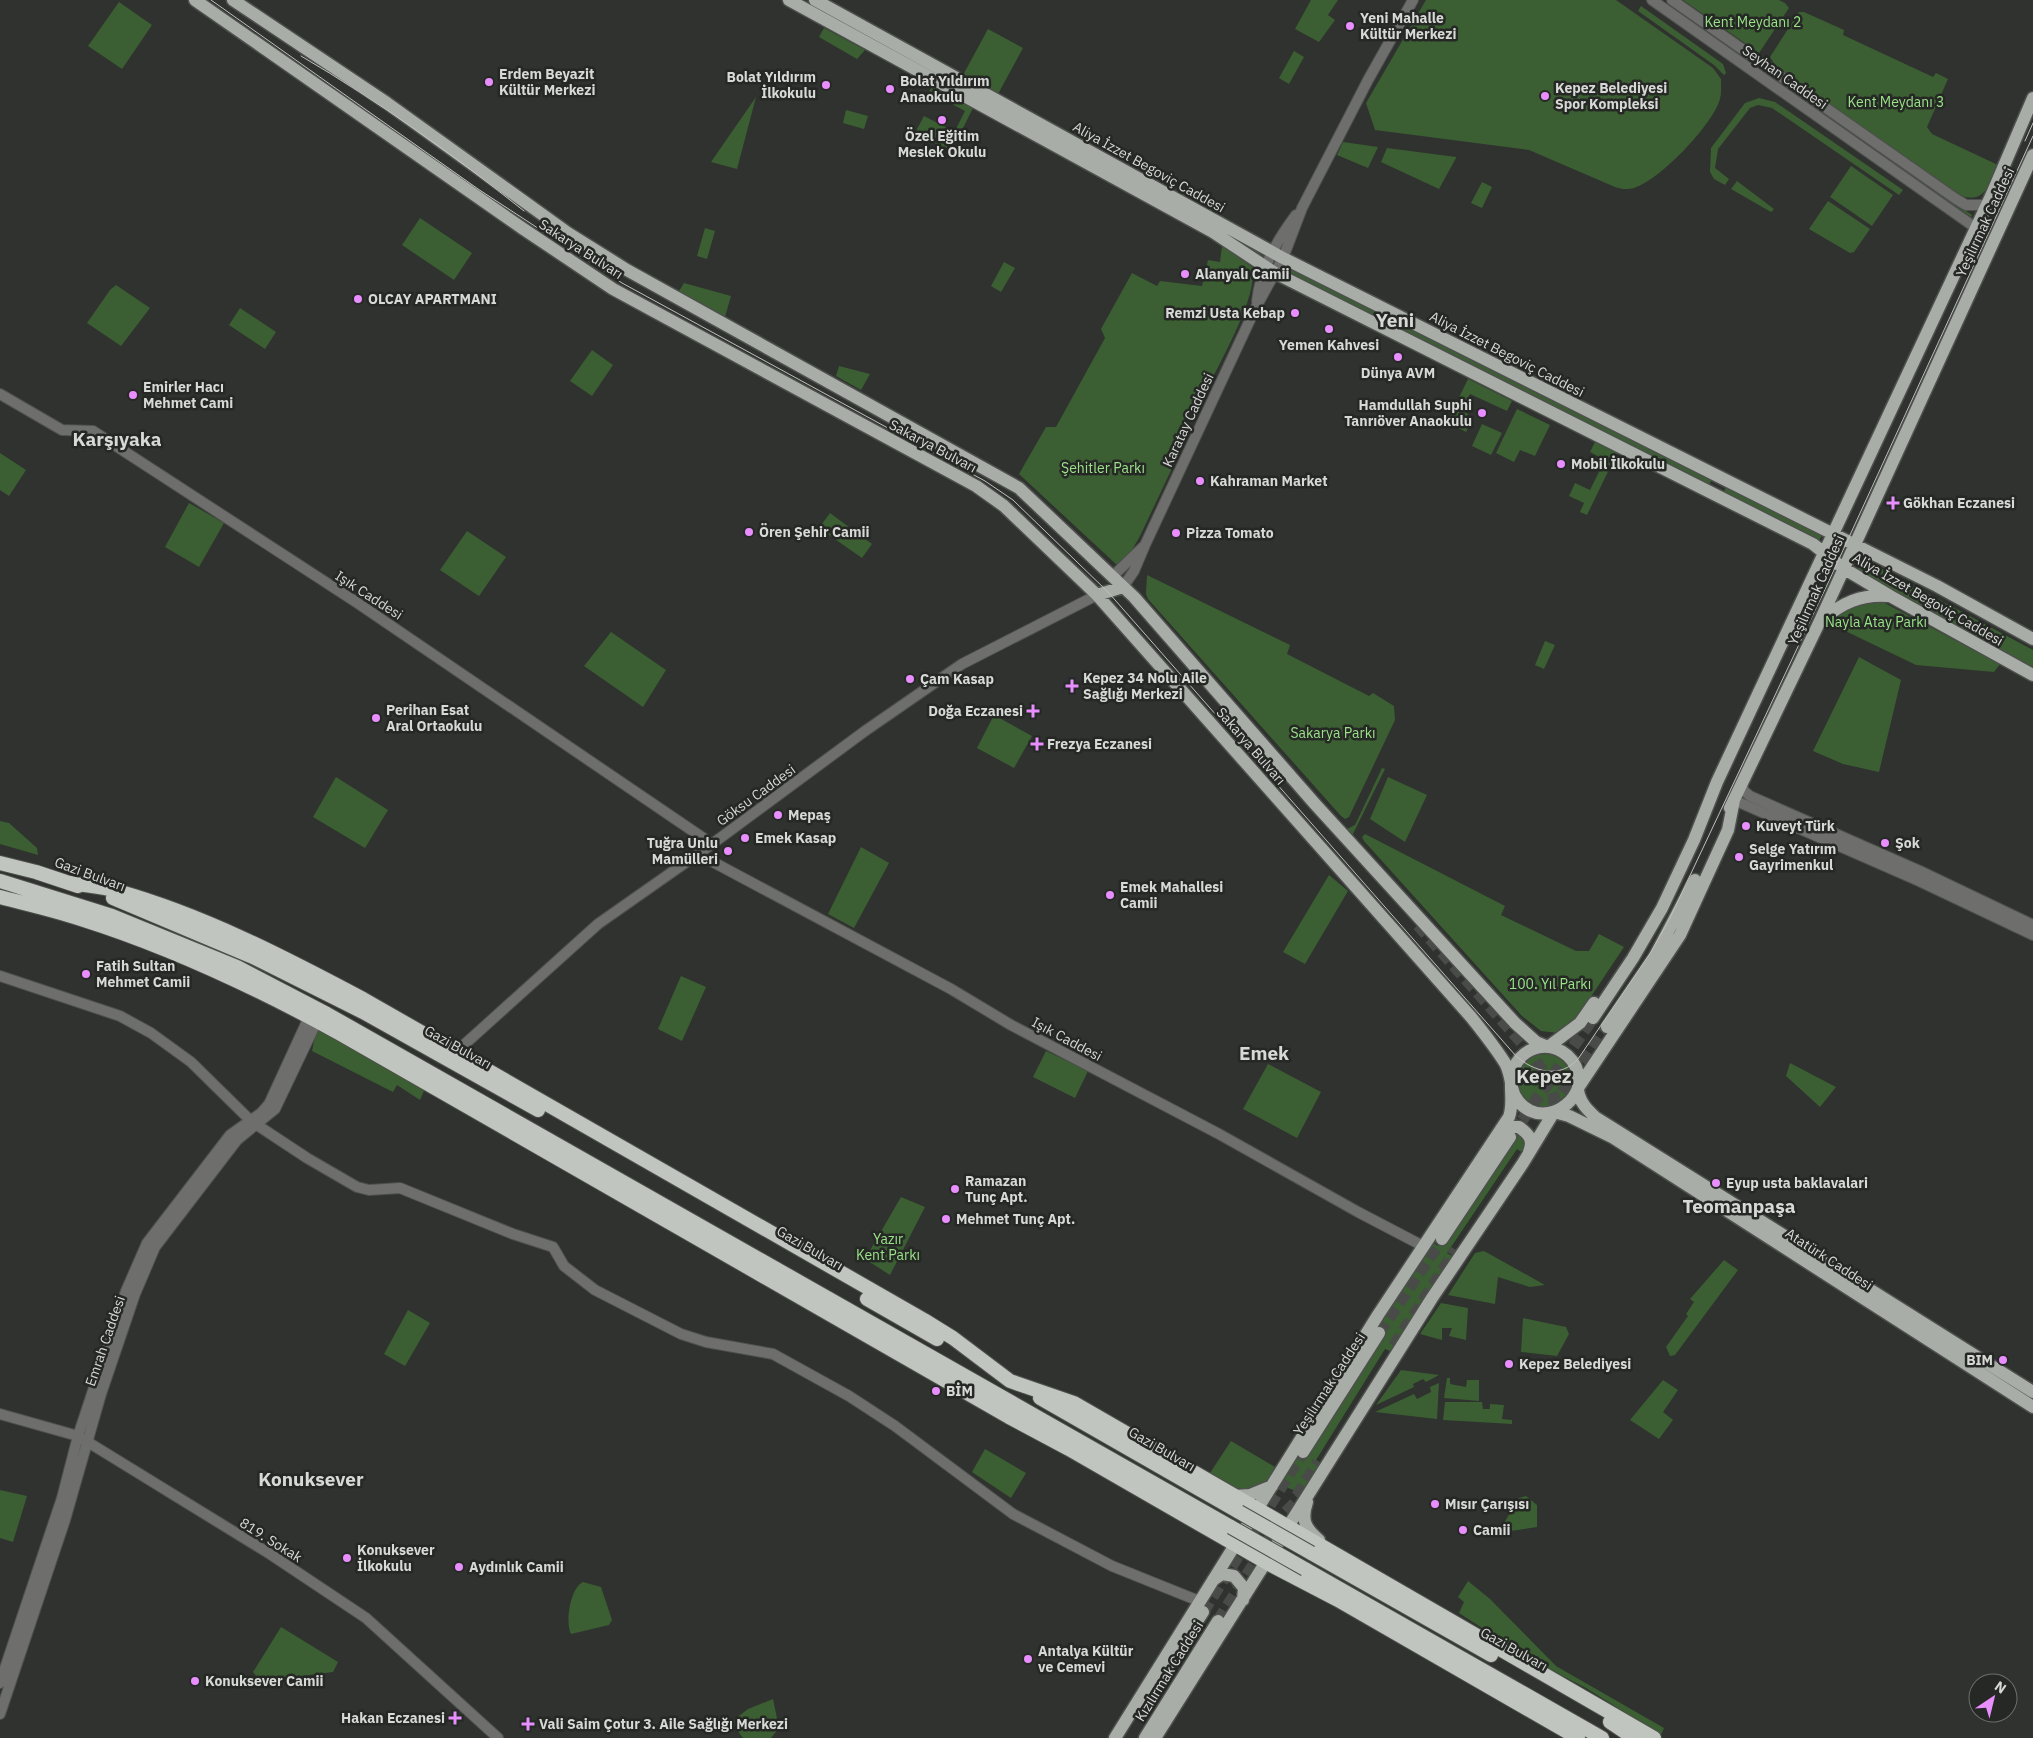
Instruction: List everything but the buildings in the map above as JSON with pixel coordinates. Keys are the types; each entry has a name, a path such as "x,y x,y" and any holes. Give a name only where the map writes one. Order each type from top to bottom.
{"highway":[{"path":"0,856 36,872"},
{"name":"Gazi Bulvarı","path":"0,863 36,872 103,894 253,957 363,1012 1311,1554 1574,1701 1634,1738"},
{"path":"0,880 112,916 237,967 327,1014 448,1080 987,1389 1599,1736"},
{"path":"72,883 115,890 179,911 303,967 456,1052 924,1320 953,1338 1010,1381 1074,1403 1654,1738"},
{"path":"0,887 48,894"},
{"path":"0,897 82,919 165,951 229,976 313,1019 1047,1438 1346,1605 1578,1738"},
{"path":"987,1389 1047,1438"},
{"path":"1552,1679 1574,1701 1605,1709"},
{"path":"1554,1725 1599,1736"}],"main road":[{"name":"Sakarya Bulvarı","path":"195,0 514,223 613,289 976,486 1004,506 1097,595 1471,1017 1507,1066 1512,1086"},
{"name":"Sakarya Bulvarı","path":"233,0 387,103 568,233 627,270 671,297 1009,481 1029,496 1134,597 1315,804 1527,1035 1548,1047"},
{"name":"Aliya İzzet Begoviç Caddesi","path":"789,0 1213,232 1270,271 1813,544 1843,568 1890,596 2033,675"},
{"name":"Aliya İzzet Begoviç Caddesi","path":"815,0 1278,255 1937,586 2033,639"},
{"name":"Yeşilırmak Caddesi","path":"1717,782 1987,205 2033,98"},
{"name":"Yeşilırmak Caddesi","path":"1607,1027 1669,933 1734,800 1818,623 2033,155"},
{"path":"1097,595 1113,576"},
{"path":"1097,595 1123,587"},
{"path":"1818,623 1837,607 1857,598 1871,595 1890,596"},
{"path":"1593,1018 1633,958 1662,908 1694,840 1717,782"},
{"path":"1548,1047 1580,1023 1615,974 1655,907 1717,782"},
{"path":"1512,1086 1514,1095 1526,1108 1543,1114 1554,1112 1570,1103 1578,1088 1680,935 1728,830 1734,800"},
{"path":"1315,804 1332,829 1418,925"},
{"path":"1442,1239 1504,1136 1513,1108 1512,1086 1514,1068 1522,1056 1530,1050 1548,1047 1557,1049 1571,1060 1577,1071 1578,1088"},
{"name":"Atatürk Caddesi","path":"1578,1088 1585,1107 1595,1116 2033,1392"},
{"path":"1155,1738 1441,1284 1524,1163 1554,1112"},
{"name":"Atatürk Caddesi","path":"1554,1112 1569,1116 1612,1137 2033,1407"},
{"path":"1115,1738 1201,1606 1213,1580 1423,1246 1513,1126 1519,1127 1530,1136 1531,1147 1524,1163"},
{"path":"1456,1250 1524,1148"},
{"name":"Yeşilırmak Caddesi","path":"1303,1452 1379,1333"},
{"path":"1318,1462 1394,1346"},
{"path":"1234,1496 1250,1495 1272,1486"},
{"path":"1312,1489 1304,1512 1304,1521 1308,1530 1354,1565"},
{"path":"1213,1580 1222,1574 1234,1576 1244,1588 1243,1600"},
{"name":"Kızılırmak Caddesi","path":"1123,1738 1201,1606"},
{"name":"Kızılırmak Caddesi","path":"1145,1738 1218,1621"}],"street":[{"name":"Karatay Caddesi","path":"1123,587 1133,574 1256,307 1270,271 1368,80 1413,0"},
{"name":"Seyhan Caddesi","path":"1652,0 1976,228"},
{"name":"Seyhan Caddesi","path":"1672,0 1956,199 1966,204 1987,205"},
{"name":"Işık Caddesi","path":"0,394 62,430 93,431 356,602 712,844"},
{"name":"Karatay Caddesi","path":"1113,576 1145,545"},
{"path":"1133,574 1134,597"},
{"name":"Göksu Caddesi","path":"456,1052 598,924 712,844 865,731 950,672 1097,595"},
{"path":"1742,783 1744,791 1750,796 1920,871 2033,925"},
{"path":"1734,800 1910,877 2033,935"},
{"name":"Işık Caddesi","path":"698,854 951,989 1012,1025 1220,1134 1358,1212 1423,1246"},
{"path":"0,976 120,1016 151,1033 191,1062 254,1123 307,1158 357,1187 369,1190 400,1188 513,1234 553,1247 564,1266 595,1290 681,1334 706,1342 774,1354 849,1396 895,1426 1013,1514 1112,1566 1201,1606"},
{"name":"Emrah Caddesi","path":"0,1683 62,1498 78,1436 126,1291 147,1243 230,1135 254,1123 275,1108 313,1019"},
{"name":"Emrah Caddesi","path":"0,1714 65,1520 101,1394 135,1294 155,1248 237,1140 254,1123"},
{"name":"819. Sokak","path":"0,1414 78,1436 270,1554 366,1618 498,1738"}],"green space":[{"path":"1311,0 1338,0 1328,15 1335,20 1319,42 1295,29"},
{"name":"Kepez Belediyesi Spor Kompleksi","path":"1426,0 1616,0 1713,68 1721,79 1720,99 1706,125 1670,164 1645,183 1629,189 1615,187 1529,150 1375,130 1366,103"},
{"name":"Kent Meydanı 2","path":"1683,0 1779,0 1789,8 1759,53"},
{"path":"119,2 152,25 122,69 88,46"},
{"path":"1641,6 1723,64 1726,73 1724,75 1714,65 1638,11"},
{"name":"Kent Meydanı 3","path":"1799,12 1804,12 1844,30 1843,35 1933,77 1936,73 1948,79 1927,127 1932,134 1998,165 1986,190 1976,197 1962,196 1776,67 1770,57"},
{"path":"824,28 865,50 857,59 819,37"},
{"path":"988,29 1023,48 998,94 963,75"},
{"path":"1294,51 1304,57 1289,84 1279,78"},
{"path":"1766,73 1972,215 1971,217"},
{"path":"932,86 973,108 961,132 956,129 965,111 929,92"},
{"path":"756,97 737,169 711,162"},
{"path":"1759,98 1775,102 1903,190 1899,195 1772,108 1758,105 1750,108 1718,149 1715,168 1729,179 1725,185 1714,179 1710,172 1711,148 1745,103"},
{"path":"846,110 868,116 864,129 843,123"},
{"path":"924,116 955,132 946,149 915,133"},
{"path":"1343,142 1378,147 1368,168 1337,155"},
{"path":"1387,148 1456,158 1439,189 1381,162"},
{"path":"1851,166 1893,195 1872,226 1830,197"},
{"path":"1737,181 1774,209 1771,212 1731,189"},
{"path":"1482,182 1492,187 1482,208 1471,203"},
{"path":"1828,201 1870,229 1854,252 1850,253 1809,229"},
{"path":"420,218 472,253 454,280 402,245"},
{"path":"705,228 715,231 707,259 697,256"},
{"name":"Şehitler Parkı","path":"1222,246 1252,267 1253,279 1245,309 1210,384 1202,386 1186,419 1192,426 1140,536 1132,550 1117,565 1019,474 1046,427 1056,427 1105,338 1101,329 1132,273 1157,286 1160,281 1202,286 1208,260 1220,262"},
{"path":"1004,262 1015,268 1001,292 991,286"},
{"path":"1289,266 1712,479 1709,485 1286,273"},
{"path":"684,283 731,296 725,317 679,291"},
{"path":"116,285 150,308 121,346 87,323 110,290"},
{"path":"240,308 276,332 265,349 229,325"},
{"path":"592,350 613,365 592,396 570,381"},
{"path":"839,366 870,374 861,390 836,376"},
{"path":"1468,379 1512,401 1507,411 1470,394 1462,411 1468,414 1464,421 1470,424 1466,432 1447,422"},
{"path":"1517,409 1550,425 1535,456 1520,450 1514,462 1496,453"},
{"path":"1482,424 1502,433 1491,455 1472,446"},
{"path":"1595,442 1617,453 1587,515 1580,512 1584,503 1569,496 1575,483 1590,490 1605,460 1590,452"},
{"path":"0,453 26,470 9,496 0,490"},
{"path":"1726,486 1823,533 1819,541 1724,492"},
{"path":"189,503 224,523 199,567 165,547"},
{"path":"830,513 872,544 862,558 819,528"},
{"path":"467,531 506,557 479,596 440,570"},
{"path":"1863,559 2033,650 2033,668 1857,571"},
{"name":"Sakarya Parkı","path":"1147,575 1290,645 1287,654 1369,696 1373,693 1394,706 1395,720 1349,817 1345,819 1341,816 1148,599 1146,594"},
{"name":"Nayla Atay Parkı","path":"1877,599 2000,664 1994,672 1916,665 1837,627 1831,620 1852,605"},
{"path":"611,632 666,670 643,707 584,666"},
{"path":"1545,641 1555,645 1544,669 1535,665"},
{"path":"1859,657 1901,680 1879,772 1843,764 1813,751"},
{"path":"994,715 1032,736 1014,768 977,748"},
{"path":"1382,768 1385,769 1352,836 1347,829 1355,825"},
{"path":"336,777 388,810 365,848 313,817"},
{"path":"1388,777 1427,795 1405,842 1370,819"},
{"path":"0,821 9,823 37,848 38,855 0,844"},
{"name":"100. Yıl Parkı","path":"1365,834 1505,906 1501,915 1576,951 1589,951 1599,934 1624,947 1578,1016 1558,1033 1541,1031 1522,1016 1364,841 1362,837"},
{"path":"861,847 889,863 854,928 828,914"},
{"path":"1329,875 1348,891 1305,964 1283,952"},
{"path":"681,976 706,987 682,1041 658,1029"},
{"path":"325,1028 425,1088 420,1100 397,1085 393,1092 312,1051 316,1032"},
{"path":"1046,1051 1088,1071 1075,1098 1033,1077"},
{"path":"1540,1054 1550,1054 1560,1058 1568,1066 1572,1081 1568,1096 1560,1104 1550,1108 1540,1108 1530,1104 1522,1096 1518,1086 1518,1076 1522,1066 1530,1058"},
{"path":"1790,1063 1836,1087 1820,1107 1786,1076"},
{"path":"1268,1064 1321,1092 1297,1138 1243,1109"},
{"path":"1516,1129 1527,1140 1524,1154 1517,1149 1447,1253 1454,1257 1392,1352 1385,1349 1316,1460 1323,1464 1307,1489 1302,1493 1288,1488 1282,1478 1370,1335 1432,1242 1438,1246"},
{"name":"Yazır Kent Parkı","path":"901,1197 925,1207 890,1275 865,1259"},
{"path":"1484,1251 1545,1285 1530,1287 1498,1277 1495,1304 1448,1295 1475,1253"},
{"path":"1724,1260 1738,1270 1675,1355 1670,1356 1666,1347 1688,1316 1686,1314 1694,1302 1690,1299"},
{"path":"1441,1303 1468,1308 1466,1340 1449,1336 1452,1328 1442,1328 1442,1340 1420,1334"},
{"path":"408,1310 430,1323 405,1366 384,1354"},
{"path":"1523,1318 1566,1327 1569,1334 1557,1356 1521,1352"},
{"path":"1401,1370 1439,1375 1426,1382 1423,1379 1413,1384 1414,1387 1376,1405"},
{"path":"1447,1378 1450,1378 1450,1384 1466,1387 1467,1380 1479,1380 1479,1401 1444,1398"},
{"path":"1663,1380 1678,1390 1663,1412 1673,1420 1659,1439 1630,1420"},
{"path":"1439,1383 1437,1419 1375,1412 1414,1394 1417,1399 1431,1392 1430,1387"},
{"path":"1445,1402 1482,1402 1483,1409 1490,1409 1490,1404 1504,1405 1502,1419 1512,1420 1512,1424 1443,1420"},
{"path":"1231,1441 1280,1470 1266,1488 1243,1492 1210,1473"},
{"path":"985,1449 1026,1473 1011,1498 972,1472"},
{"path":"0,1490 27,1496 13,1542 0,1538"},
{"path":"1526,1496 1537,1505 1537,1527 1498,1533 1519,1498"},
{"path":"1468,1581 1490,1599 1556,1666 1664,1728 1661,1735 1586,1688 1502,1645 1493,1635 1459,1613 1464,1602 1458,1597"},
{"path":"583,1582 601,1587 612,1620 609,1625 571,1634 569,1629 570,1606 575,1591"},
{"path":"281,1627 338,1662 333,1672 260,1681 253,1672"},
{"path":"773,1699 779,1728 771,1738 743,1738 731,1722 748,1709"}],"tunnel":[{"path":"1418,925 1523,1044 1545,1074 1554,1098 1553,1121"},
{"path":"1512,1135 1593,1018"},
{"path":"1552,1107 1607,1027"},
{"path":"1379,1333 1442,1239"},
{"path":"1394,1346 1456,1250"},
{"path":"1203,1612 1303,1452"},
{"path":"1297,1496 1318,1462"},
{"path":"1286,1512 1307,1491"},
{"path":"1218,1621 1279,1524"}],"tram line":[{"path":"211,0 478,189 622,283 985,481 1013,500 1108,592 1516,1056 1531,1066 1547,1071 1563,1069 1578,1059 1651,952 1669,920 1828,583 2033,136"},
{"path":"301,56 415,129 524,211"},
{"path":"2025,141 2033,123"}],"place":[{"name":"Yeni Mahalle Kültür Merkezi","path":"1350,26"},
{"name":"Erdem Beyazit Kültür Merkezi","path":"489,82"},
{"name":"Bolat Yıldırım İlkokulu","path":"826,85"},
{"name":"Bolat Yıldırım Anaokulu","path":"890,89"},
{"name":"Kepez Belediyesi Spor Kompleksi","path":"1545,96"},
{"name":"Özel Eğitim Meslek Okulu","path":"942,120"},
{"name":"Alanyalı Camii","path":"1185,274"},
{"name":"OLCAY APARTMANI","path":"358,299"},
{"name":"Remzi Usta Kebap","path":"1295,313"},
{"name":"Yemen Kahvesi","path":"1329,329"},
{"name":"Dünya AVM","path":"1398,357"},
{"name":"Emirler Hacı Mehmet Cami","path":"133,395"},
{"name":"Hamdullah Suphi Tanrıöver Anaokulu","path":"1482,413"},
{"name":"Mobil İlkokulu","path":"1561,464"},
{"name":"Kahraman Market","path":"1200,481"},
{"name":"Gökhan Eczanesi","path":"1893,503"},
{"name":"Ören Şehir Camii","path":"749,532"},
{"name":"Pizza Tomato","path":"1176,533"},
{"name":"Çam Kasap","path":"910,679"},
{"name":"Kepez 34 Nolu Aile Sağlığı Merkezi","path":"1072,686"},
{"name":"Doğa Eczanesi","path":"1033,711"},
{"name":"Perihan Esat Aral Ortaokulu","path":"376,718"},
{"name":"Frezya Eczanesi","path":"1037,744"},
{"name":"Mepaş","path":"778,815"},
{"name":"Kuveyt Türk","path":"1746,826"},
{"name":"Emek Kasap","path":"745,838"},
{"name":"Şok","path":"1885,843"},
{"name":"Tuğra Unlu Mamülleri","path":"728,851"},
{"name":"Selge Yatırım Gayrimenkul","path":"1739,857"},
{"name":"Emek Mahallesi Camii","path":"1110,895"},
{"name":"Fatih Sultan Mehmet Camii","path":"86,974"},
{"name":"Eyup usta baklavalari","path":"1716,1183"},
{"name":"Ramazan Tunç Apt.","path":"955,1189"},
{"name":"Mehmet Tunç Apt.","path":"946,1219"},
{"name":"BIM","path":"2003,1360"},
{"name":"Kepez Belediyesi","path":"1509,1364"},
{"name":"BİM","path":"936,1391"},
{"name":"Mısır Çarışısı","path":"1435,1504"},
{"name":"Camii","path":"1463,1530"},
{"name":"Konuksever İlkokulu","path":"347,1558"},
{"name":"Aydınlık Camii","path":"459,1567"},
{"name":"Antalya Kültür ve Cemevi","path":"1028,1659"},
{"name":"Konuksever Camii","path":"195,1681"},
{"name":"Hakan Eczanesi","path":"455,1718"},
{"name":"Vali Saim Çotur 3. Aile Sağlığı Merkezi","path":"528,1724"}],"district":[{"name":"Yeni","path":"1395,320"},
{"name":"Karşıyaka","path":"117,439"},
{"name":"Emek","path":"1264,1053"},
{"name":"Kepez","path":"1544,1076"},
{"name":"Teomanpaşa","path":"1739,1206"},
{"name":"Konuksever","path":"311,1479"}]}
